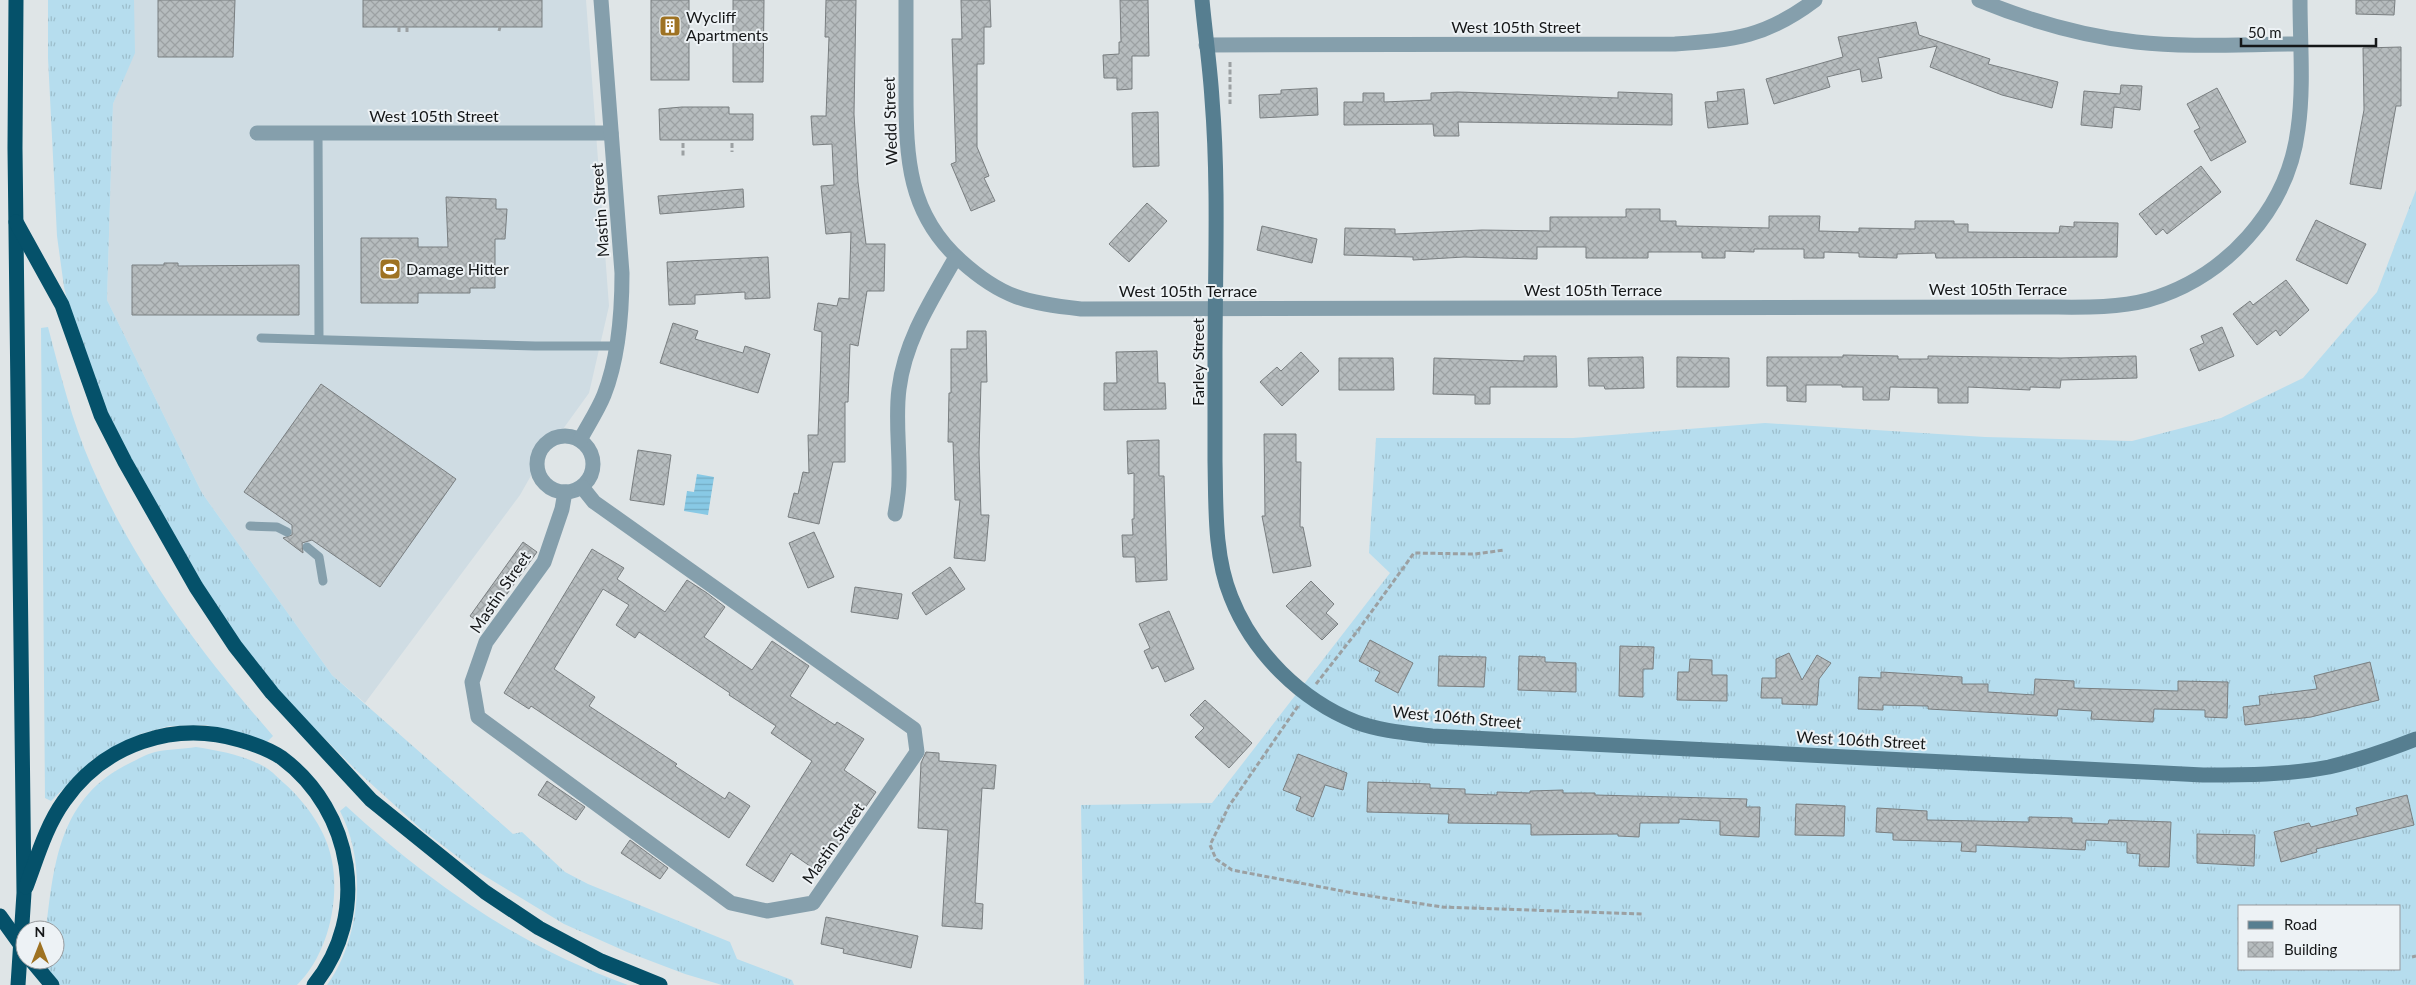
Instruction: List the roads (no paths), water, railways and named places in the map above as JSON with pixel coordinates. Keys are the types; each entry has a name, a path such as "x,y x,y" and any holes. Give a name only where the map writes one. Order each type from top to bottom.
{"highway":[{"path":"16,0 16,222 24,893 18,985"},
{"path":"16,222 62,306 101,415 125,462 196,587 235,646 272,693 371,800 484,892 539,928 601,961 660,985"},
{"path":"24,893 49,828 64,801 89,772 106,759 126,747 170,733 217,734 260,746 281,758 318,794 330,815 347,863 349,901 345,921 330,961 314,985"},
{"path":"0,916 15,937"},
{"path":"39,970 52,985"}],"street":[{"name":"Mastin Street","path":"580,440 604,395 617,346 622,306 622,273 601,0"},
{"name":"Wedd Street","path":"906,0 906,131 908,164 923,214 937,238 956,257"},
{"name":"Farley Street","path":"1202,0 1212,99 1214,165 1217,528 1225,580 1239,615 1259,648 1282,673 1307,695"},
{"name":"West 105th Street","path":"1206,45 1675,44 1726,41 1754,34 1779,24 1815,0"},
{"path":"1979,0 2043,24 2085,34 2138,42 2300,44"},
{"name":"West 105th Terrace","path":"956,257 992,286 1015,297 1039,304 1081,309 2115,306 2147,300 2171,292 2202,277 2232,255 2249,236 2273,203 2290,166 2298,130 2300,0"},
{"name":"West 105th Street","path":"257,134 611,133"},
{"path":"895,514 899,480 897,427 899,388 907,352 922,317 956,257"},
{"path":"562,436 580,440 587,446 594,463 592,472 582,487 565,492 555,491 543,482 540,478 537,459 545,443 553,438 562,436"},
{"name":"Mastin Street","path":"565,492 562,509 544,562 486,642 472,682 478,717 731,904 767,911 813,902 917,752 914,729 594,502 582,487"},
{"name":"West 106th Street","path":"1307,695 1334,712 1358,722 1392,732 1432,736 2203,775 2251,776 2329,767 2377,754 2416,738"}],"lane":[{"path":"318,133 319,339"},
{"path":"261,338 535,346 617,346"},
{"path":"250,526 277,527 287,532"},
{"path":"307,547 319,557 323,581"}],"place":[{"name":"Wycliff Apartments","path":"670,26"},
{"name":"Damage Hitter","path":"390,269"}]}
